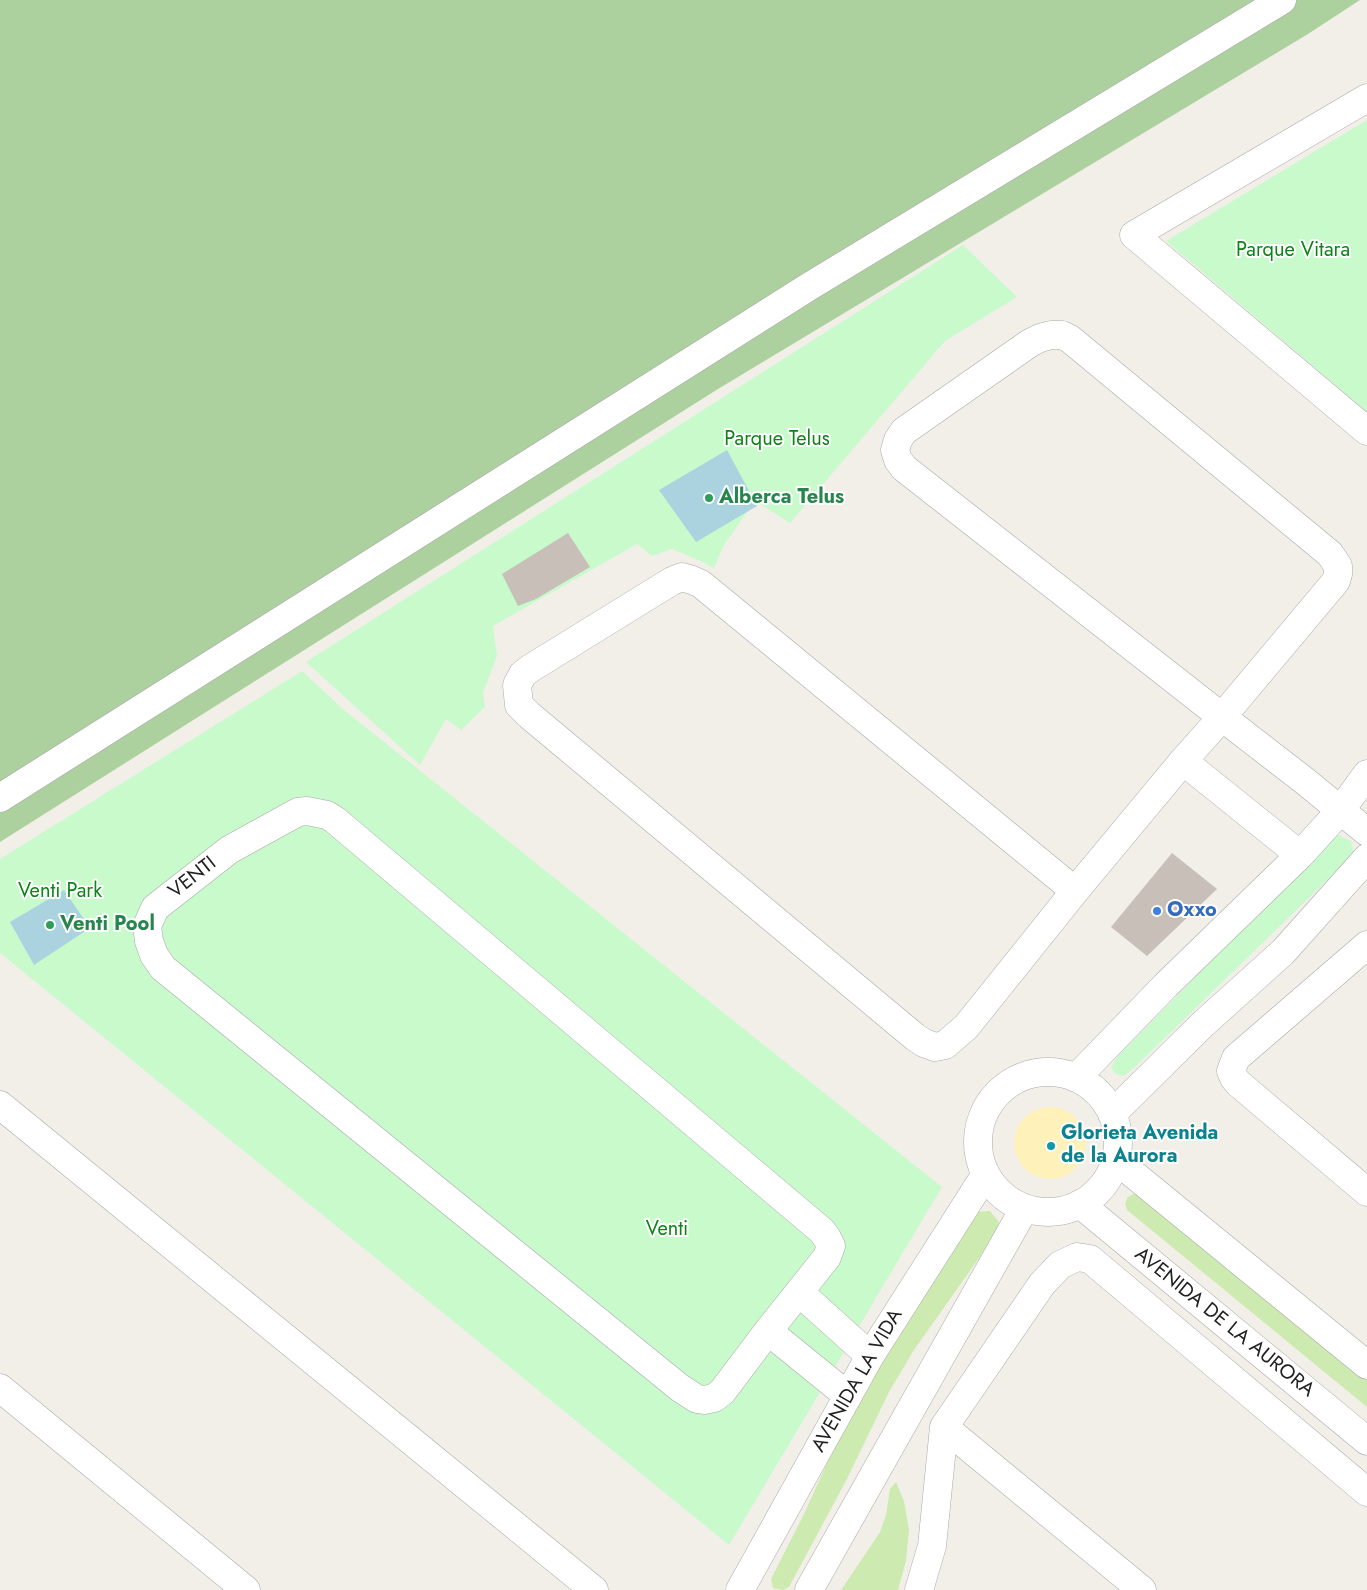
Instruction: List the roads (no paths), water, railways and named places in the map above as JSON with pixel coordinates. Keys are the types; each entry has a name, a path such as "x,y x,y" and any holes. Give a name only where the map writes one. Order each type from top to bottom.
{"street":[{"path":"0,798 810,286 1282,0"},
{"path":"1367,98 1134,235 1367,431"},
{"path":"1075,891 701,584 692,580 682,577 672,581 531,668 523,674 517,685 519,705 530,715 924,1043 935,1048 946,1045 966,1027 1075,891 1183,761 1222,716 1336,581 1338,574 1338,566 1330,554 1070,339 1062,335 1051,335 1030,343 904,431 898,440 895,450 898,460 904,468 1222,716 1306,782 1367,832"},
{"path":"1183,761 1300,855"},
{"path":"1076,1078 1166,985 1300,855 1340,811 1367,774"},
{"name":"VENTI","path":"307,810 327,815 343,826 822,1231 831,1246 830,1252 799,1292 722,1392 714,1398 704,1400 690,1395 163,968 154,955 149,941 148,926 154,908 230,850 298,812 307,810"},
{"path":"1112,1114 1203,1024 1283,952 1367,858"},
{"path":"1367,945 1236,1058 1231,1071 1238,1083 1367,1192"},
{"path":"1054,1072 1076,1078 1091,1086 1103,1099 1112,1114 1117,1130 1118,1148 1116,1160 1105,1183 1080,1204 1052,1212 1024,1208 1002,1194 984,1177 977,1140 982,1117 993,1097 1010,1082 1031,1073 1054,1072"},
{"path":"0,1105 594,1590"},
{"path":"1116,1160 1367,1365"},
{"name":"AVENIDA LA VIDA","path":"740,1590 870,1356 984,1177"},
{"name":"AVENIDA DE LA AURORA","path":"1080,1204 1367,1441"},
{"path":"809,1590 1024,1208"},
{"path":"919,1590 932,1546 944,1427 1042,1284 1060,1265 1077,1257 1090,1259 1367,1492"},
{"path":"799,1292 870,1356"},
{"path":"768,1331 848,1396"},
{"path":"0,1388 246,1590"},
{"path":"944,1427 1142,1590"}],"water":[{"name":"Alberca Telus","path":"727,450 757,506 696,542 659,490"},
{"name":"Venti Pool","path":"64,890 90,928 34,965 10,922"}],"place":[{"name":"Alberca Telus","path":"709,498"},
{"name":"Oxxo","path":"1157,911"},
{"name":"Venti Pool","path":"50,925"},
{"name":"Glorieta Avenida de la Aurora","path":"1051,1146"}],"park label":[{"name":"Parque Vitara","path":"1293,251"},
{"name":"Parque Telus","path":"777,440"},
{"name":"Venti Park","path":"60,892"},
{"name":"Venti","path":"667,1230"}]}
